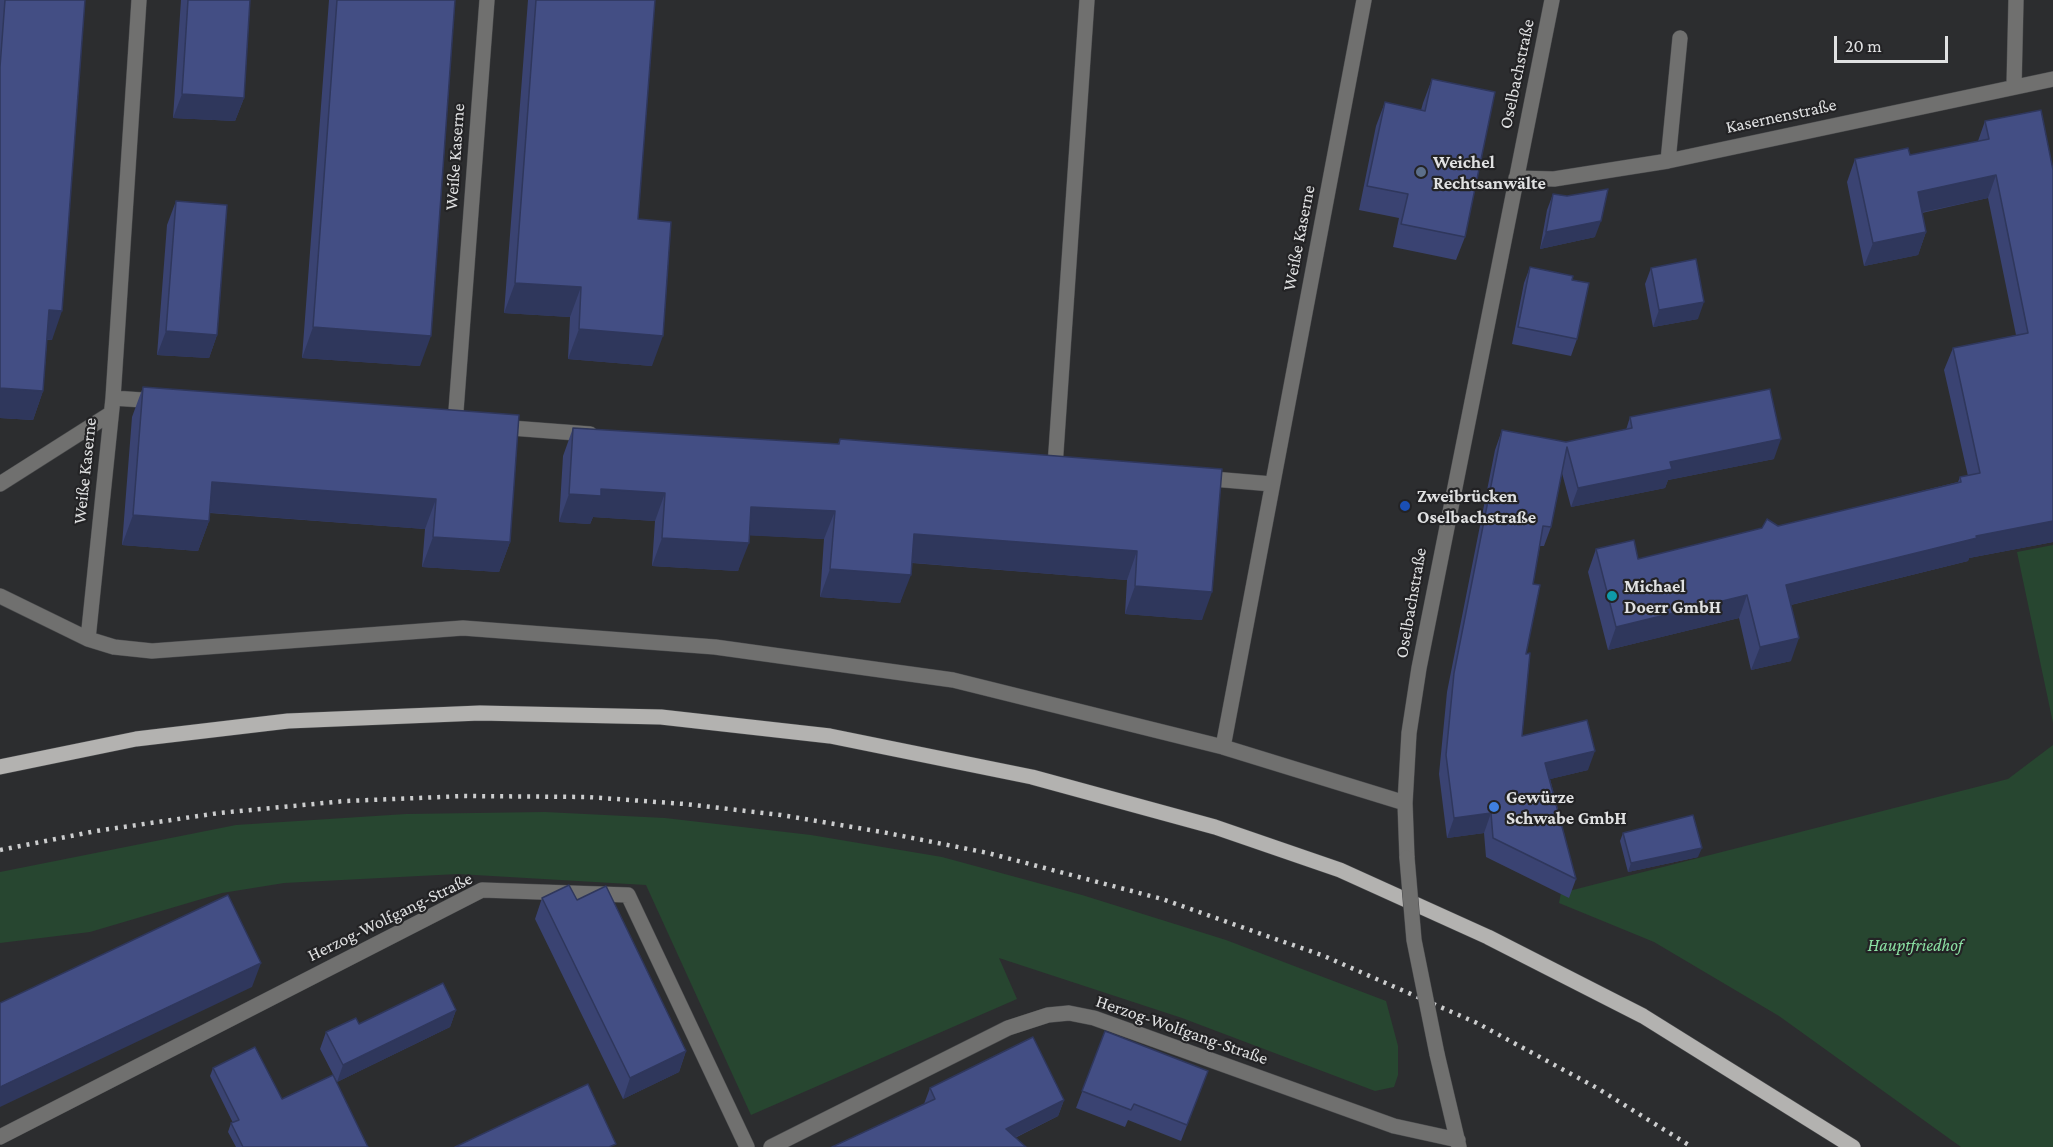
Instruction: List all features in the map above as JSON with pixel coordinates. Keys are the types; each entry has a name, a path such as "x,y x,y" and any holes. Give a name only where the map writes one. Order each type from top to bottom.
{"main road":[{"path":"0,768 136,739 206,730 288,721 480,713 661,717 819,735 1021,775 1215,827 1340,870 1488,937 1643,1016 1853,1147"}],"street":[{"path":"113,398 139,0"},
{"name":"Weiße Kaserne","path":"487,0 461,425 608,435"},
{"path":"1055,466 1087,0"},
{"name":"Weiße Kaserne","path":"1223,747 1364,0"},
{"name":"Oselbachstraße","path":"1458,1144 1414,940 1405,803 1409,733 1433,586 1552,0"},
{"path":"2014,87 2016,0"},
{"path":"1668,161 1680,38"},
{"name":"Kasernenstraße","path":"1516,178 1554,179 1668,161 2053,79"},
{"name":"Weiße Kaserne","path":"88,639 113,398 172,402"},
{"path":"0,483 110,414"},
{"path":"1181,476 1272,484"},
{"path":"0,596 88,639 114,647 152,651 463,628 715,647 953,680 1223,747 1405,803"},
{"name":"Herzog-Wolfgang-Straße","path":"0,1137 482,890 628,895 747,1147"},
{"name":"Herzog-Wolfgang-Straße","path":"771,1147 1008,1028 1048,1015 1069,1013 1094,1018 1394,1126 1458,1144"}],"green space":[{"path":"2053,545 2053,723 2017,552"},
{"name":"Hauptfriedhof","path":"2053,745 2053,1147 1961,1147 1779,1016 1654,942 1559,903 1561,893 2008,779"},
{"path":"545,812 665,818 811,835 942,857 1082,895 1226,940 1386,1001 1398,1046 1398,1075 1394,1087 1375,1091 1182,1018 999,958 1017,999 751,1115 646,885 458,874 284,883 222,893 90,932 0,943 0,872 236,825 406,814"}],"building":[{"path":"5,0 85,0 62,311 49,310 43,391 0,388 0,67"},
{"path":"188,0 250,0 244,98 182,94"},
{"path":"337,0 455,0 431,336 313,327"},
{"path":"536,0 655,0 638,219 671,222 663,336 579,329 581,287 515,283"},
{"name":"Weichel Rechtsanwälte","path":"1432,79 1495,92 1465,237 1401,224 1408,194 1367,186 1385,102 1425,111"},
{"path":"2041,110 2053,170 2053,521 1976,536 1977,538 1786,585 1799,638 1760,647 1747,595 1616,627 1596,549 1634,540 1638,559 1762,528 1767,519 1778,526 1961,482 1960,477 1980,473 1953,348 2028,333 1996,175 1918,192 1926,232 1873,243 1855,159 1908,148 1910,155 1989,139 1985,121"},
{"path":"1608,189 1601,221 1546,232 1553,194 1567,196"},
{"path":"176,201 227,205 217,335 166,331"},
{"path":"1696,259 1704,302 1659,310 1651,268"},
{"path":"1530,267 1573,276 1572,280 1589,283 1577,339 1518,327"},
{"path":"143,387 519,415 510,542 433,537 436,499 212,482 209,521 133,515"},
{"path":"1770,389 1781,439 1670,462 1672,469 1578,488 1567,447 1551,527 1543,526 1533,584 1540,585 1526,654 1530,653 1522,736 1587,720 1595,751 1545,763 1576,879 1493,838 1491,813 1454,818 1446,755 1454,673 1502,430 1566,442 1632,428 1630,417"},
{"path":"573,428 839,444 840,439 1222,469 1212,592 1135,586 1137,551 914,534 911,575 830,569 835,511 751,507 749,543 662,538 665,493 601,489 601,496 569,494"},
{"path":"1693,815 1702,848 1631,863 1623,833"},
{"path":"569,885 577,900 606,886 686,1051 630,1078 542,898"},
{"path":"228,895 261,963 0,1087 0,1003"},
{"path":"443,983 456,1010 343,1065 326,1032 356,1018 359,1024"},
{"path":"1105,1031 1208,1071 1187,1125 1134,1104 1131,1110 1082,1091"},
{"path":"1033,1037 1064,1100 1006,1129 1026,1147 832,1147 935,1099 930,1088"},
{"path":"255,1047 282,1099 333,1075 368,1147 243,1147 231,1123 239,1120 213,1068"},
{"path":"588,1084 616,1144 609,1147 455,1147"}],"railway":[{"path":"0,850 96,831 219,813 345,801 464,796 588,797 685,804 781,815 882,832 988,853 1162,899 1324,956 1477,1023 1597,1088 1692,1147"}],"place":[{"name":"Weichel Rechtsanwälte","path":"1421,172"},
{"name":"Zweibrücken Oselbachstraße","path":"1405,506"},
{"name":"Michael Doerr GmbH","path":"1612,596"},
{"name":"Gewürze Schwabe GmbH","path":"1494,807"}]}
